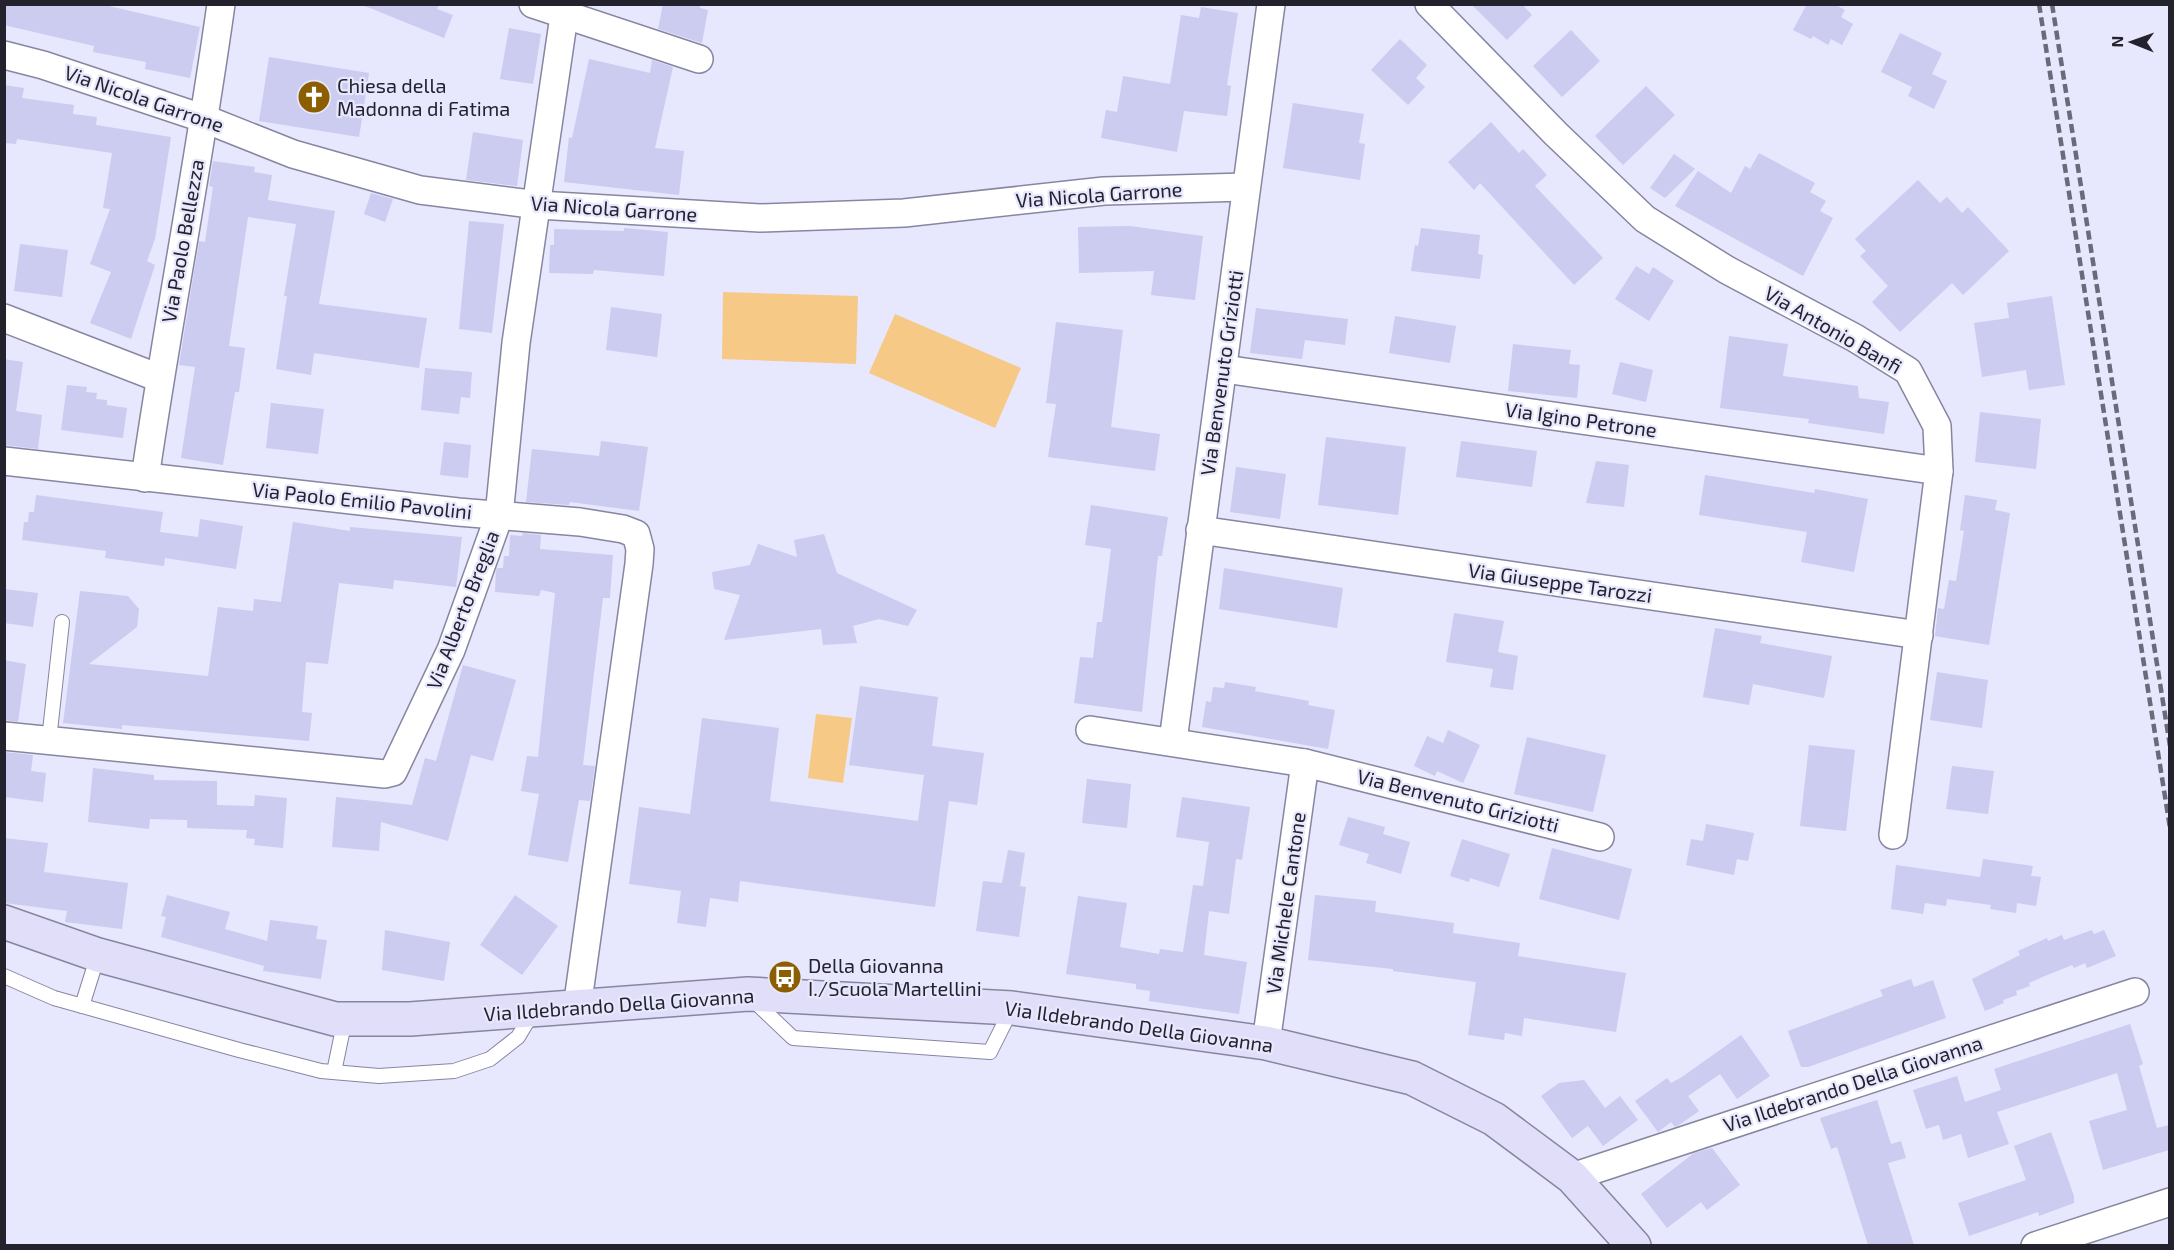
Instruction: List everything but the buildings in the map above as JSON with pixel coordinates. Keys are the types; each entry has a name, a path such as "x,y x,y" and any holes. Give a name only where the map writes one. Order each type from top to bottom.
{"street":[{"name":"Via Paolo Bellezza","path":"145,478 159,378 205,119 221,4"},
{"path":"533,4 699,59"},
{"name":"Via Benvenuto Griziotti","path":"1173,741 1271,4"},
{"name":"Via Antonio Banfi","path":"1429,4 1556,134 1645,219 1727,270 1855,338 1908,371 1937,426 1939,471 1893,835"},
{"name":"Via Alberto Breglia","path":"4,736 385,774 393,772 451,650 499,516 508,407 564,16"},
{"name":"Via Nicola Garrone","path":"4,55 44,65 205,119 293,154 420,190 538,205 760,218 904,213 1104,191 1245,187"},
{"path":"4,318 159,378"},
{"name":"Via Igino Petrone","path":"1224,369 1939,471"},
{"name":"Via Paolo Emilio Pavolini","path":"4,461 145,478 608,526 632,531 639,538 637,575 577,1008"},
{"name":"Via Giuseppe Tarozzi","path":"1200,530 1919,635"},
{"name":"Via Benvenuto Griziotti","path":"1090,730 1305,763 1600,837"},
{"name":"Via Michele Cantone","path":"1266,1043 1305,763"},
{"name":"Via Ildebrando Della Giovanna","path":"4,922 98,955 334,1019 410,1019 748,994 1012,1008 1266,1043 1412,1078 1494,1119 1572,1177 1634,1245"},
{"name":"Via Ildebrando Della Giovanna","path":"1572,1177 2135,992"},
{"path":"2035,1245 2169,1202"}],"lane":[{"path":"49,740 62,622"},
{"path":"82,1006 98,955"},
{"path":"4,976 54,998 249,1053 321,1071 379,1076 454,1071 490,1059 518,1037 534,1011"},
{"path":"748,994 793,1038 990,1052 1012,1008"},
{"path":"334,1072 345,1019"}],"shaded area":[{"path":"723,292 858,296 856,364 722,359"},
{"path":"895,314 1021,368 995,428 869,373"},
{"path":"816,714 852,718 843,783 808,778"}],"railway":[{"path":"2039,4 2170,828"},
{"path":"2052,4 2170,746"}],"place":[{"name":"Chiesa della Madonna di Fatima","path":"314,97"},
{"name":"Della Giovanna I./Scuola Martellini","path":"785,977"}]}
